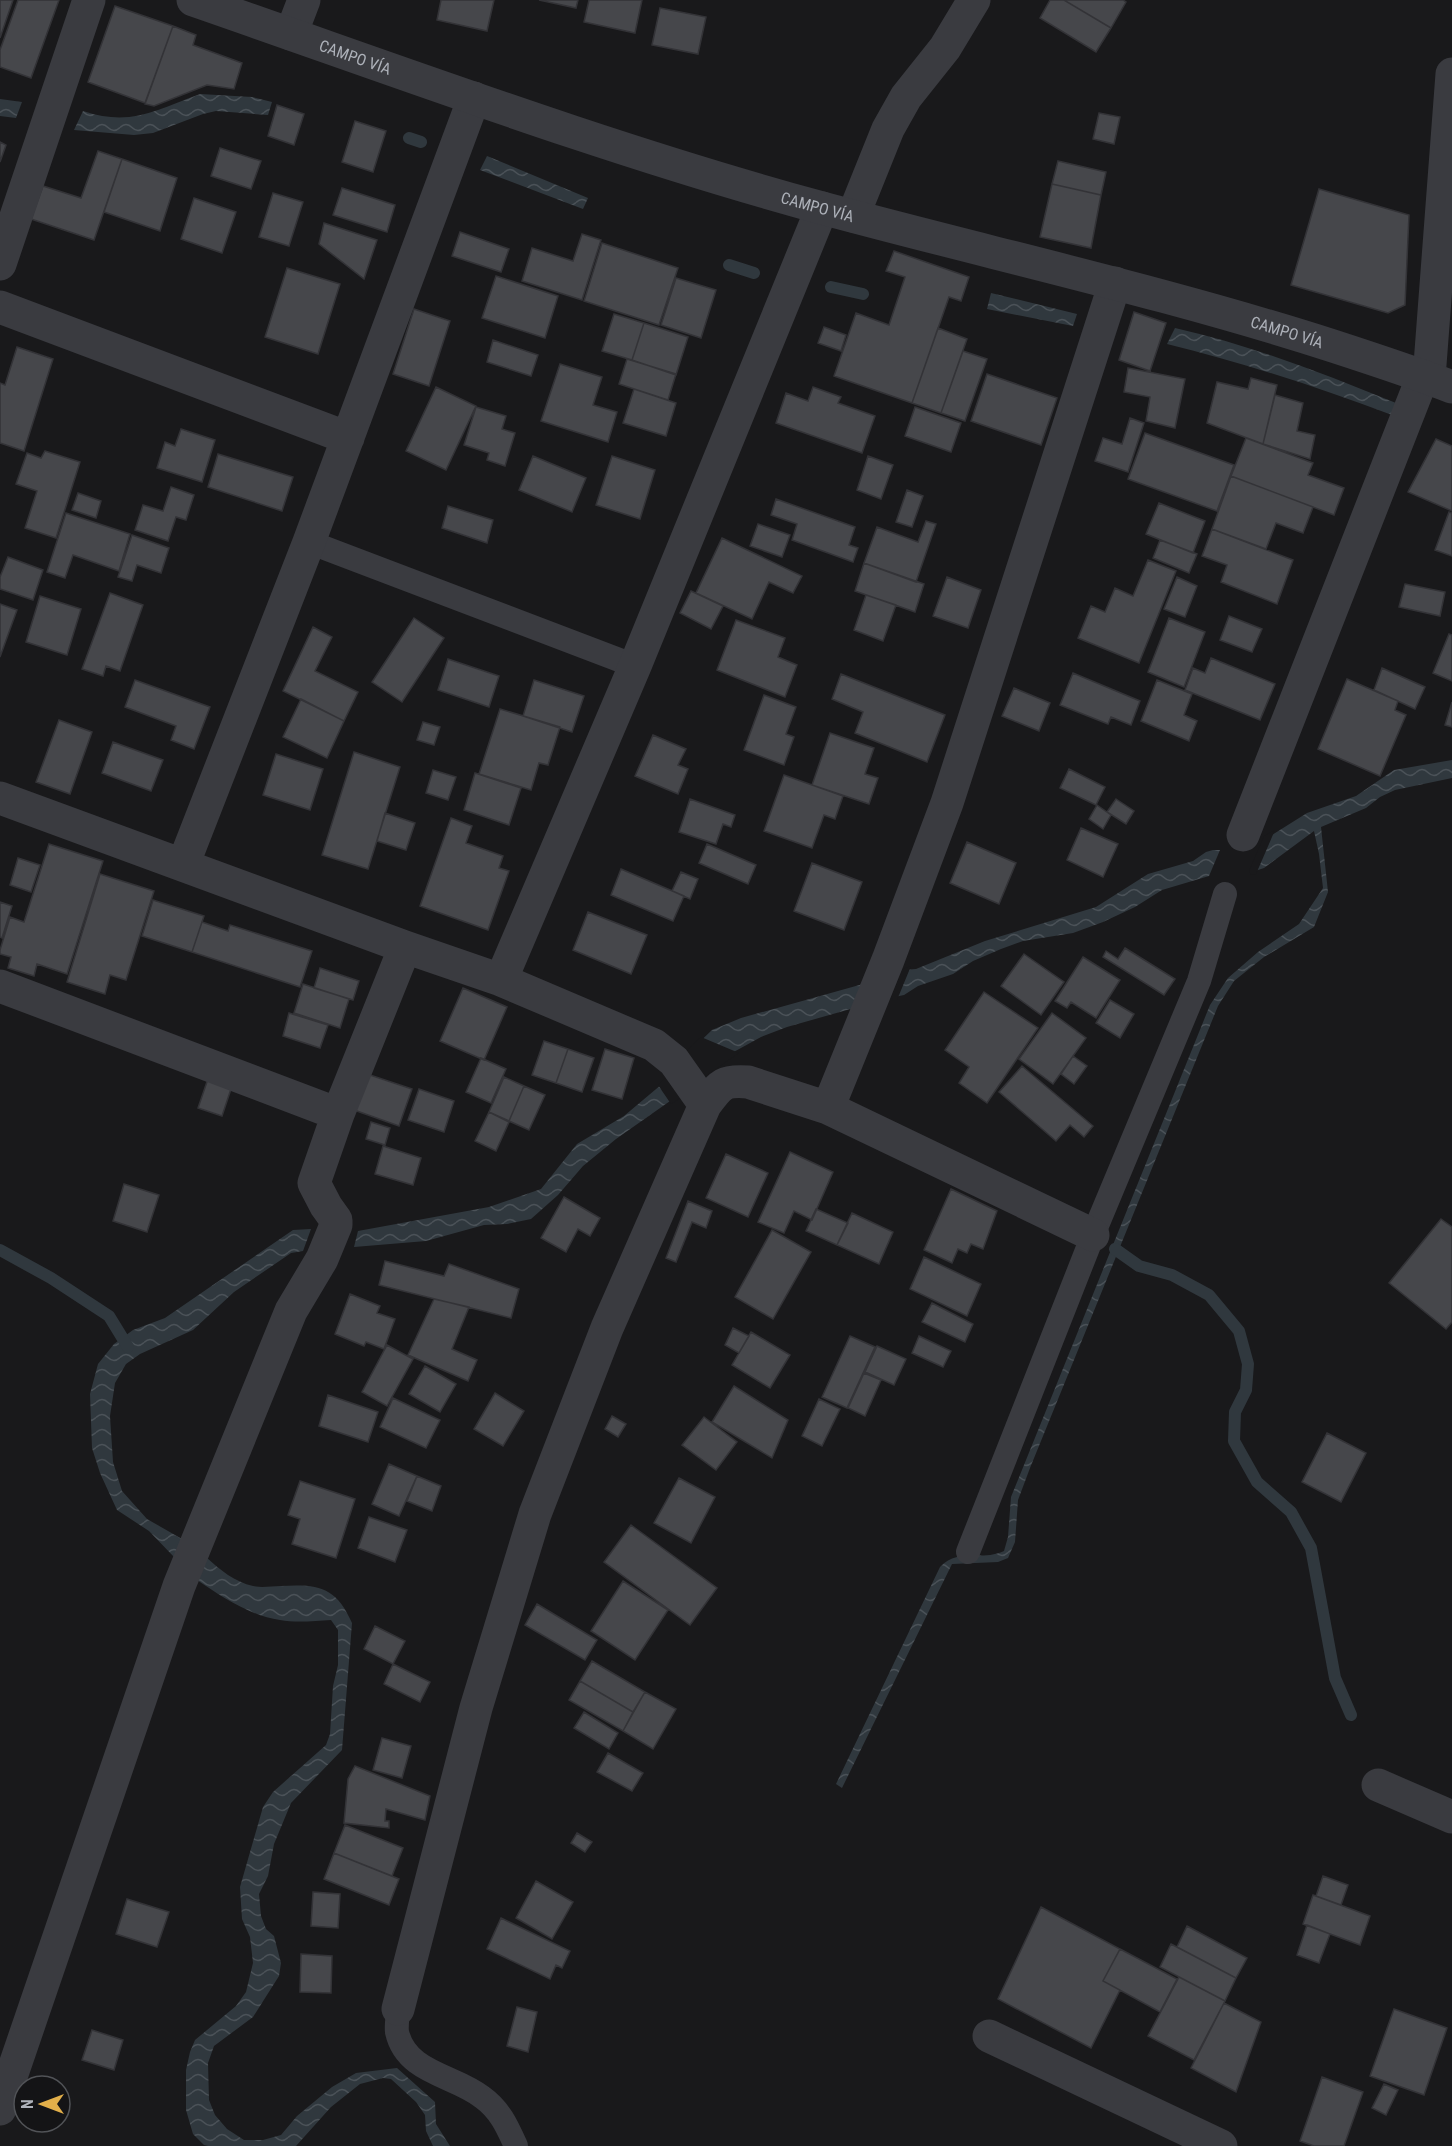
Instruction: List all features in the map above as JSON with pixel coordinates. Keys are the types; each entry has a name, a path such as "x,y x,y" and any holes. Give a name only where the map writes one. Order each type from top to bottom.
{"street":[{"path":"0,264 89,0"},
{"name":"CAMPO VÍA","path":"193,0 474,98 709,175 822,208 1258,322 1435,380"},
{"path":"291,34 304,0"},
{"path":"853,216 888,129 906,97 945,48 974,0"},
{"path":"1243,835 1435,380 1452,74"},
{"path":"183,865 309,542 474,98"},
{"path":"501,980 635,666 822,208"},
{"path":"828,1108 888,960 946,803 1115,283"},
{"path":"0,307 348,438"},
{"path":"0,798 501,980 654,1045 674,1061 702,1100"},
{"path":"0,2109 179,1586 291,1311 322,1259 336,1225 336,1220 314,1183 338,1114 405,947"},
{"path":"0,986 338,1114"},
{"path":"398,2009 476,1708 535,1514 607,1328 702,1100 720,1084 734,1081 748,1082 828,1108 1093,1234"},
{"path":"1378,1785 1452,1818"},
{"path":"989,2036 1221,2146"}],"lane":[{"path":"309,542 635,666"},
{"path":"968,1552 1093,1234 1199,981 1226,894"},
{"path":"398,2009 397,2030 402,2046 413,2061 481,2096 501,2115 516,2146"}],"water":[{"path":"200,94 252,97 272,102 268,115 216,111 153,133 134,135 74,130 83,111 100,116 130,117 156,111"},
{"path":"0,99 22,102 16,118 0,116"},
{"path":"487,156 588,198 583,209 480,170"},
{"path":"991,293 1077,314 1073,326 987,309"},
{"path":"1175,328 1259,352 1369,392 1396,403 1392,415 1281,376 1167,344"},
{"path":"1452,760 1452,778 1395,790 1380,797 1366,808 1321,827 1328,892 1314,927 1264,957 1234,981 1218,1006 1030,1468 1018,1500 1015,1542 1008,1558 998,1562 952,1564 842,1788 836,1784 940,1567 948,1561 963,1556 987,1555 1004,1551 1008,1537 1011,1497 1210,1005 1228,978 1258,952 1299,924 1323,888 1314,831 1264,868 1252,872 1267,838 1307,813 1356,796 1394,770"},
{"path":"1213,850 1220,850 1209,876 1162,890 1135,907 1073,933 1023,941 1001,949 973,961 953,974 894,997 904,970 916,969 985,941 1096,907 1148,874 1193,861"},
{"path":"863,984 854,1008 787,1027 761,1037 730,1054 686,1055 712,1030 741,1018"},
{"path":"668,1079 680,1094 616,1139 583,1166 558,1195 531,1219 507,1224 484,1225 426,1241 354,1247 358,1231 489,1207 541,1189 577,1144 624,1116"},
{"path":"311,1229 303,1251 291,1253 234,1292 193,1330 140,1354 126,1364 115,1383 110,1416 113,1462 122,1491 147,1519 182,1539 175,1558 149,1531 117,1510 100,1473 92,1448 90,1394 98,1364 114,1344 133,1330 165,1318 293,1230"},
{"path":"206,1557 228,1575 253,1586 306,1586 325,1590 340,1602 352,1623 342,1750 291,1803 274,1844 268,1876 259,1894 261,1916 266,1929 274,1936 281,1963 279,1976 253,2017 214,2046 208,2063 209,2100 215,2115 227,2129 244,2140 263,2140 281,2135 297,2116 332,2087 356,2073 397,2068 435,2102 436,2124 450,2146 433,2146 426,2131 425,2115 416,2102 391,2079 383,2078 360,2084 331,2107 296,2146 208,2146 193,2134 186,2110 186,2070 190,2052 195,2040 236,2006 246,1992 253,1963 250,1937 242,1919 240,1887 263,1807 273,1792 326,1745 330,1734 333,1686 338,1665 338,1630 331,1620 299,1622 280,1620 258,1614 236,1604 197,1580"}],"pier":[{"path":"1275,830 1256,874 1251,875 1249,871 1264,836"},
{"path":"911,966 897,1000 893,1000 891,997 902,969"},
{"path":"701,1037 739,1053 704,1077 684,1053"},
{"path":"666,1077 682,1097 671,1104 658,1085"}],"building":[{"path":"0,0 13,0 0,38"},
{"path":"18,0 59,0 31,78 0,67 0,50"},
{"path":"441,0 494,0 487,31 437,20"},
{"path":"539,0 578,0 576,8"},
{"path":"589,0 642,0 635,33 584,22"},
{"path":"1050,0 1064,0 1111,28 1096,52 1040,18"},
{"path":"1064,0 1123,0 1126,2 1111,28"},
{"path":"115,6 173,26 145,103 88,82"},
{"path":"660,8 706,17 698,54 652,45"},
{"path":"173,26 196,35 193,45 242,63 234,89 207,85 154,106 145,104"},
{"path":"277,105 304,114 294,145 268,136"},
{"path":"1099,113 1120,117 1114,144 1093,139"},
{"path":"355,121 386,131 373,172 342,162"},
{"path":"0,142 6,145 0,162"},
{"path":"220,148 261,161 251,189 211,176"},
{"path":"98,151 122,159 94,240 31,219 43,186 81,198"},
{"path":"122,159 177,178 160,231 104,212"},
{"path":"1058,161 1106,172 1101,195 1052,184"},
{"path":"1052,184 1101,195 1091,248 1040,237"},
{"path":"342,188 395,205 387,232 333,215"},
{"path":"1319,189 1409,215 1405,305 1388,313 1291,285"},
{"path":"273,193 303,202 289,246 259,237"},
{"path":"194,198 236,212 222,253 181,239"},
{"path":"324,223 377,240 364,279 319,244"},
{"path":"460,232 509,249 501,272 452,256"},
{"path":"582,234 601,240 582,300 522,281 532,248 573,261"},
{"path":"602,243 678,268 659,325 584,301"},
{"path":"894,251 969,277 961,301 949,297 912,403 834,376 856,313 889,325 905,277 886,271"},
{"path":"287,268 340,284 318,354 265,337"},
{"path":"496,276 558,296 545,338 482,318"},
{"path":"676,278 716,290 701,338 661,325"},
{"path":"414,309 450,321 429,386 393,374"},
{"path":"1134,312 1166,323 1150,371 1119,360"},
{"path":"614,314 644,323 632,360 602,351"},
{"path":"644,323 688,337 676,375 632,360"},
{"path":"824,327 846,335 841,351 818,343"},
{"path":"938,328 967,339 941,413 912,403"},
{"path":"493,340 538,355 531,376 487,362"},
{"path":"17,347 53,359 24,451 0,443 0,383 5,385"},
{"path":"963,351 987,359 965,421 941,413"},
{"path":"627,359 676,374 668,400 619,384"},
{"path":"560,364 602,377 593,405 617,412 608,442 541,421"},
{"path":"1128,368 1185,379 1175,428 1146,421 1150,397 1124,392"},
{"path":"987,374 1057,398 1041,445 971,421"},
{"path":"1251,378 1277,385 1263,444 1207,423 1217,382 1248,389"},
{"path":"436,387 476,406 446,470 406,451"},
{"path":"813,387 841,397 838,403 875,416 862,453 776,423 786,393 808,401"},
{"path":"634,389 676,403 666,436 623,423"},
{"path":"1275,395 1303,403 1297,431 1315,435 1310,459 1263,444"},
{"path":"476,407 506,416 502,429 515,433 505,466 487,460 489,453 464,445"},
{"path":"915,407 961,423 951,452 905,436"},
{"path":"1130,418 1144,423 1128,472 1095,461 1103,438 1122,444"},
{"path":"181,429 215,440 202,482 157,468 165,442 175,446"},
{"path":"1145,433 1234,465 1217,511 1128,479"},
{"path":"1246,438 1313,463 1308,475 1344,488 1334,515 1231,476"},
{"path":"1436,439 1452,446 1452,511 1408,492"},
{"path":"45,451 80,462 56,538 25,528 37,491 16,484 27,453 41,458"},
{"path":"218,454 293,477 282,511 208,487"},
{"path":"533,456 586,478 572,512 519,490"},
{"path":"612,456 655,470 640,519 596,505"},
{"path":"868,456 893,465 881,499 857,490"},
{"path":"1231,476 1313,507 1303,533 1276,523 1266,549 1212,529"},
{"path":"171,487 194,495 186,520 176,517 168,541 135,530 143,505 163,511"},
{"path":"907,490 923,496 912,527 896,522"},
{"path":"78,493 101,501 96,518 72,510"},
{"path":"776,499 855,527 849,545 858,548 853,562 792,540 797,524 771,515"},
{"path":"1159,503 1205,521 1193,553 1146,534"},
{"path":"448,506 493,520 487,543 442,528"},
{"path":"1449,512 1452,513 1452,556 1435,550"},
{"path":"66,513 130,534 119,571 73,555 65,578 47,572"},
{"path":"926,521 936,524 916,582 864,563 877,527 918,542"},
{"path":"758,524 790,535 782,557 750,546"},
{"path":"1212,529 1293,560 1277,604 1221,582 1227,565 1202,556"},
{"path":"132,535 169,548 161,573 137,565 132,581 118,577"},
{"path":"722,538 802,576 793,593 769,582 752,619 696,593"},
{"path":"1160,540 1197,554 1189,573 1153,558"},
{"path":"8,557 43,570 33,600 0,589 0,577"},
{"path":"1148,560 1176,571 1139,663 1078,638 1091,606 1105,612 1115,588 1133,596"},
{"path":"864,563 924,584 915,612 855,591"},
{"path":"947,577 981,590 968,628 933,616"},
{"path":"1177,577 1197,586 1185,617 1164,609"},
{"path":"1405,584 1445,592 1440,616 1399,607"},
{"path":"691,591 723,606 711,629 680,613"},
{"path":"110,593 143,605 120,671 106,666 103,676 82,669"},
{"path":"866,595 896,605 883,641 854,630"},
{"path":"40,596 81,609 67,655 26,642"},
{"path":"0,604 17,610 0,657"},
{"path":"1229,616 1262,629 1252,652 1220,640"},
{"path":"414,618 444,638 402,702 372,682"},
{"path":"1169,618 1205,632 1184,687 1148,672"},
{"path":"736,620 785,638 778,657 797,665 785,697 717,670"},
{"path":"313,627 332,637 315,671 358,692 344,721 283,691"},
{"path":"1449,634 1452,635 1452,681 1433,673"},
{"path":"1211,658 1275,684 1260,720 1185,690 1193,668 1205,673"},
{"path":"448,659 499,676 489,707 438,690"},
{"path":"1382,668 1425,687 1415,709 1374,690"},
{"path":"1073,673 1140,701 1131,725 1111,717 1108,724 1060,705"},
{"path":"841,674 945,715 927,762 855,733 863,712 832,699"},
{"path":"1347,679 1398,701 1395,710 1406,715 1380,776 1318,749"},
{"path":"135,680 210,707 194,749 171,740 176,726 125,707"},
{"path":"534,680 584,696 572,732 523,716"},
{"path":"1157,680 1192,694 1184,715 1197,721 1189,741 1141,721"},
{"path":"1014,688 1050,703 1039,731 1002,716"},
{"path":"764,695 796,707 786,734 794,737 784,765 744,750"},
{"path":"301,699 344,721 327,758 283,737"},
{"path":"1452,702 1452,727 1445,725"},
{"path":"500,709 560,727 548,765 539,763 531,790 479,774"},
{"path":"59,720 92,732 70,794 36,782"},
{"path":"423,722 440,727 434,745 417,740"},
{"path":"830,733 874,748 865,774 878,778 869,804 812,785"},
{"path":"653,735 686,749 678,765 688,769 678,794 635,776"},
{"path":"113,742 163,760 151,791 102,773"},
{"path":"354,752 400,767 368,869 322,855"},
{"path":"276,754 323,769 310,810 263,795"},
{"path":"1069,769 1105,787 1096,805 1060,788"},
{"path":"433,770 456,777 448,800 426,793"},
{"path":"475,773 521,788 509,825 464,810"},
{"path":"784,775 843,796 835,819 824,815 812,848 764,831"},
{"path":"690,799 735,815 731,827 723,824 716,844 679,832"},
{"path":"1116,799 1134,811 1126,824 1107,812"},
{"path":"1097,805 1111,815 1103,829 1089,819"},
{"path":"385,813 415,823 406,850 377,841"},
{"path":"451,818 472,826 466,843 503,856 499,868 509,871 488,930 420,906"},
{"path":"1081,828 1118,844 1103,877 1067,860"},
{"path":"967,842 1016,863 999,904 950,883"},
{"path":"49,844 103,861 67,974 37,964 34,976 8,968 11,957 0,954 0,950 10,917 24,922"},
{"path":"707,844 756,865 748,884 699,863"},
{"path":"18,858 40,865 31,892 10,885"},
{"path":"812,863 862,882 844,930 794,911"},
{"path":"621,869 684,896 673,921 611,895"},
{"path":"681,872 698,879 690,899 672,891"},
{"path":"100,874 154,891 126,980 110,975 105,994 67,982"},
{"path":"153,900 204,916 192,952 142,936"},
{"path":"0,902 12,906 2,938 0,937"},
{"path":"588,912 647,935 631,974 573,950"},
{"path":"202,922 228,931 230,925 312,951 300,987 192,952"},
{"path":"1125,948 1175,979 1164,995 1103,957 1106,951 1118,959"},
{"path":"1024,954 1064,982 1041,1015 1001,986"},
{"path":"1083,957 1120,980 1096,1018 1071,1002 1067,1008 1055,1001"},
{"path":"320,968 359,981 353,1000 314,988"},
{"path":"303,984 349,999 340,1028 294,1013"},
{"path":"463,988 507,1007 484,1060 440,1041"},
{"path":"984,992 1038,1028 987,1103 959,1083 969,1067 945,1050"},
{"path":"1110,1000 1134,1014 1120,1038 1096,1023"},
{"path":"289,1013 328,1025 320,1048 283,1036"},
{"path":"1052,1013 1086,1038 1053,1084 1019,1059"},
{"path":"544,1041 568,1049 556,1083 532,1075"},
{"path":"568,1049 594,1058 582,1092 556,1083"},
{"path":"605,1049 634,1058 622,1099 592,1090"},
{"path":"1073,1056 1087,1066 1074,1084 1061,1074"},
{"path":"481,1058 506,1069 491,1103 466,1092"},
{"path":"1022,1066 1093,1126 1084,1137 1070,1125 1056,1141 999,1092"},
{"path":"210,1073 234,1080 222,1116 198,1108"},
{"path":"367,1074 412,1089 399,1126 354,1110"},
{"path":"504,1077 524,1086 509,1121 489,1112"},
{"path":"524,1086 545,1095 529,1130 509,1121"},
{"path":"419,1089 454,1101 444,1132 408,1120"},
{"path":"489,1112 509,1122 496,1151 475,1141"},
{"path":"371,1122 390,1128 385,1145 366,1139"},
{"path":"383,1146 421,1158 413,1185 375,1174"},
{"path":"790,1152 833,1172 812,1220 794,1211 784,1233 758,1222"},
{"path":"726,1154 768,1173 748,1217 706,1198"},
{"path":"124,1184 159,1195 147,1232 113,1221"},
{"path":"951,1189 997,1211 983,1249 971,1244 967,1253 958,1249 952,1263 924,1250"},
{"path":"564,1197 600,1218 590,1236 578,1229 566,1252 541,1238"},
{"path":"688,1201 712,1211 706,1228 692,1222 676,1262 666,1258"},
{"path":"816,1209 848,1223 837,1245 806,1231"},
{"path":"852,1213 893,1232 879,1264 837,1245"},
{"path":"1441,1219 1452,1227 1452,1322 1446,1329 1389,1283"},
{"path":"772,1230 811,1252 773,1319 735,1297"},
{"path":"924,1257 981,1284 967,1316 910,1289"},
{"path":"385,1261 444,1276 449,1264 519,1289 511,1318 379,1285"},
{"path":"350,1294 380,1306 377,1313 395,1319 384,1349 366,1342 364,1346 335,1334"},
{"path":"434,1299 469,1307 452,1349 477,1360 468,1381 408,1355"},
{"path":"932,1303 973,1324 965,1342 922,1322"},
{"path":"733,1328 749,1336 739,1353 725,1345"},
{"path":"751,1332 790,1355 770,1388 732,1365"},
{"path":"850,1336 875,1347 847,1408 822,1397"},
{"path":"919,1336 951,1351 943,1367 912,1353"},
{"path":"387,1345 413,1359 387,1406 362,1392"},
{"path":"877,1346 906,1359 894,1385 865,1372"},
{"path":"425,1366 456,1384 440,1412 409,1394"},
{"path":"864,1373 881,1380 865,1416 848,1408"},
{"path":"734,1386 788,1420 772,1458 712,1422"},
{"path":"495,1393 524,1411 503,1446 474,1429"},
{"path":"328,1395 378,1412 368,1442 319,1426"},
{"path":"393,1398 440,1420 426,1448 380,1427"},
{"path":"819,1399 840,1409 822,1446 802,1436"},
{"path":"612,1416 626,1424 618,1437 605,1429"},
{"path":"704,1417 737,1442 716,1470 682,1445"},
{"path":"1327,1433 1366,1453 1341,1502 1302,1482"},
{"path":"389,1464 417,1476 399,1516 372,1504"},
{"path":"417,1476 441,1486 432,1511 407,1501"},
{"path":"679,1478 715,1497 691,1543 654,1523"},
{"path":"300,1481 355,1499 336,1558 292,1544 300,1519 288,1515"},
{"path":"369,1517 407,1530 395,1562 358,1548"},
{"path":"631,1525 717,1588 690,1625 604,1562"},
{"path":"623,1581 668,1610 635,1660 591,1631"},
{"path":"537,1604 597,1640 585,1660 525,1625"},
{"path":"375,1626 405,1641 393,1664 364,1649"},
{"path":"592,1661 645,1692 633,1712 580,1681"},
{"path":"393,1664 430,1682 420,1702 384,1684"},
{"path":"580,1681 633,1712 623,1731 569,1700"},
{"path":"645,1692 676,1709 653,1749 623,1731"},
{"path":"584,1712 618,1733 609,1749 574,1728"},
{"path":"382,1738 411,1746 402,1778 373,1770"},
{"path":"608,1753 643,1773 632,1791 597,1772"},
{"path":"355,1766 430,1796 425,1820 386,1809 385,1821 389,1821 389,1828 344,1823 348,1779"},
{"path":"345,1825 403,1848 392,1876 334,1853"},
{"path":"577,1833 592,1842 585,1852 571,1843"},
{"path":"334,1853 399,1879 389,1905 324,1879"},
{"path":"1323,1876 1348,1885 1341,1905 1316,1896"},
{"path":"536,1881 573,1902 552,1939 516,1918"},
{"path":"313,1892 340,1894 338,1928 311,1926"},
{"path":"1313,1895 1370,1916 1360,1945 1303,1924"},
{"path":"127,1899 169,1912 157,1947 116,1934"},
{"path":"1041,1907 1120,1949 1103,1981 1120,1990 1091,2048 998,1999"},
{"path":"501,1918 570,1951 562,1968 556,1965 550,1979 487,1949"},
{"path":"1307,1925 1330,1934 1319,1963 1297,1955"},
{"path":"1187,1926 1247,1958 1236,1978 1177,1947"},
{"path":"1171,1944 1236,1978 1225,2001 1160,1967"},
{"path":"1120,1949 1177,1979 1160,2012 1103,1981"},
{"path":"301,1954 332,1956 331,1993 300,1992"},
{"path":"1179,1977 1225,2001 1194,2060 1148,2036"},
{"path":"1224,2003 1261,2022 1236,2092 1191,2068"},
{"path":"517,2007 537,2012 528,2052 507,2046"},
{"path":"1394,2009 1447,2028 1424,2095 1370,2076"},
{"path":"92,2030 123,2040 114,2070 82,2060"},
{"path":"1322,2077 1363,2092 1344,2146 1314,2146 1300,2141"},
{"path":"1384,2084 1398,2090 1386,2115 1372,2108"}],"waterway":[{"path":"409,138 421,142"},
{"path":"729,265 754,273"},
{"path":"831,287 863,294"},
{"path":"1115,1249 1139,1266 1172,1275 1209,1295 1239,1331 1248,1364 1246,1390 1235,1412 1234,1441 1257,1482 1291,1512 1311,1548 1335,1678 1351,1715"},
{"path":"0,1250 51,1278 109,1316 128,1347"}]}
